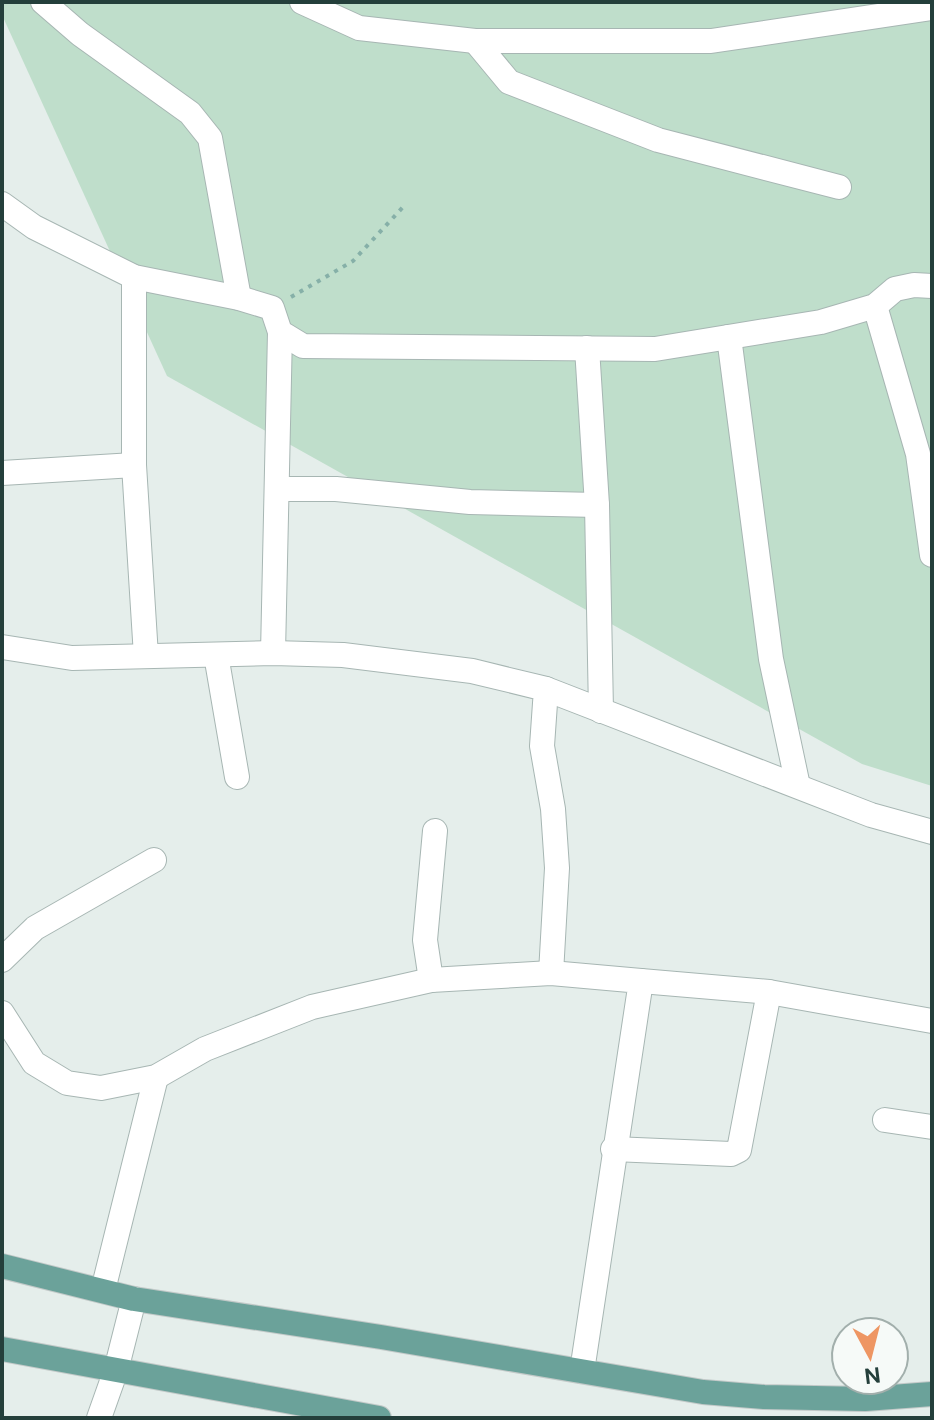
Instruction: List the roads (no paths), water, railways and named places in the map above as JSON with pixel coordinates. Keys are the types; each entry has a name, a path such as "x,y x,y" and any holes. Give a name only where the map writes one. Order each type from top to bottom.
{"main road":[{"path":"2,1266 134,1299 703,1392 865,1399 932,1394"},
{"path":"2,1349 116,1370 277,1410 379,1418"}],"street":[{"path":"43,2 80,34 190,113 210,138 239,298"},
{"path":"302,2 359,28 475,41 711,41 829,13 932,8"},
{"path":"475,41 509,82 658,140 839,187"},
{"path":"2,204 34,227 134,277 239,298 272,308 280,332 273,653"},
{"path":"134,277 134,465 146,656"},
{"path":"280,332 303,346 655,349 821,322 875,306 895,289 914,285 932,286"},
{"path":"875,306 925,451 932,555"},
{"path":"729,337 771,659 798,786"},
{"path":"587,348 597,505 601,711"},
{"path":"2,473 134,465"},
{"path":"277,489 336,489 470,502 597,505"},
{"path":"2,647 72,658 273,653 343,655 472,671 546,689 871,815 932,832"},
{"path":"216,655 237,777"},
{"path":"546,689 542,746 553,809 557,868 551,973"},
{"path":"431,980 425,940 435,831"},
{"path":"2,960 35,928 154,860"},
{"path":"2,1013 34,1063 67,1083 101,1088 156,1077 205,1049 312,1007 431,980 551,973 769,992 932,1021"},
{"path":"582,1371 613,1149 641,981"},
{"path":"613,1149 731,1154 739,1150 769,992"},
{"path":"103,1290 156,1077"},
{"path":"885,1120 932,1127"},
{"path":"99,1418 116,1370 134,1299"}]}
